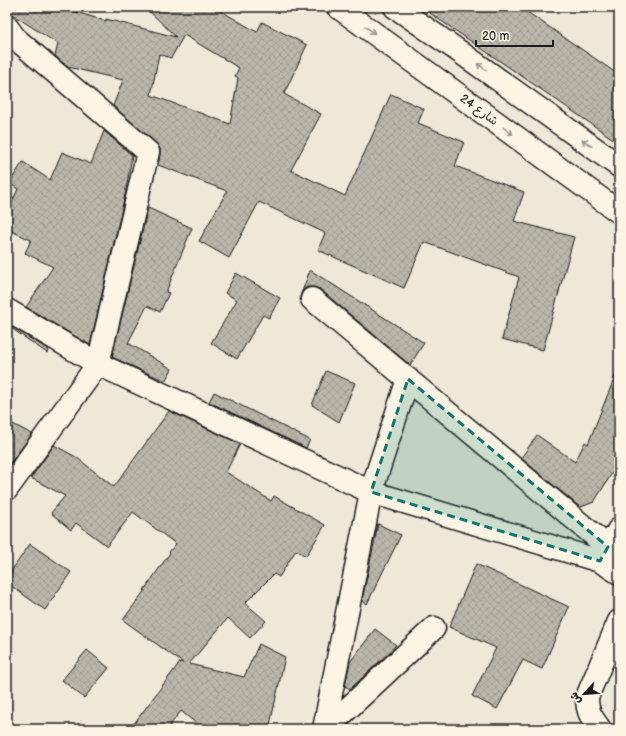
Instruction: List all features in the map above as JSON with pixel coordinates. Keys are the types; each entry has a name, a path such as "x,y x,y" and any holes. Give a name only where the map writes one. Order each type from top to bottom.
{"street":[{"name":"شارع 24","path":"338,7 619,212"},
{"path":"395,7 453,46 619,166"},
{"path":"7,27 15,38 148,152 98,364 7,489"},
{"path":"312,299 609,546 619,573"},
{"path":"7,310 98,364 371,492 609,546"},
{"path":"325,729 371,492 408,379"},
{"path":"600,729 590,715 587,707 587,697 619,621"},
{"path":"325,729 434,628"}],"highlighted area":[{"path":"408,379 608,547 600,561 371,492"}],"building":[{"path":"7,7 59,7 106,21 106,19 176,37 145,7 214,7 257,32 262,22 307,45 284,94 321,114 291,170 345,196 391,94 424,109 418,123 464,142 455,166 524,192 514,221 574,237 543,350 502,339 519,277 424,242 404,288 318,250 325,233 259,202 229,258 199,241 227,191 158,165 160,149 156,143 113,106 123,80 68,67 55,56 58,44 7,11","holes":["184,35 239,68 235,76 238,78 230,124 151,95 159,54 171,58"]},
{"path":"421,7 520,7 619,75 619,143"},
{"path":"104,131 134,157 132,156 125,195 90,345 26,307 53,267 25,253 31,240 7,229 7,213 18,189 9,183 23,162 50,180 62,152 91,164"},
{"path":"148,208 192,228 166,292 169,293 160,312 147,306 128,343 172,369 165,381 112,357"},
{"path":"310,270 424,343 410,365 320,289 307,287 302,291"},
{"path":"236,273 280,298 269,318 263,315 237,359 211,343 237,300 225,293"},
{"path":"12,327 49,350 47,353 11,328"},
{"path":"618,369 619,462 594,502 581,507 521,458 537,435 575,462 585,442 588,444"},
{"path":"326,371 355,383 339,422 312,405"},
{"path":"214,392 310,440 306,448 209,402"},
{"path":"169,411 240,444 226,472 271,501 274,496 325,525 306,556 296,550 279,577 274,574 245,603 266,621 250,638 228,618 189,664 244,677 259,644 285,657 269,729 203,729 181,711 167,729 130,729 180,662 183,663 123,620 176,544 133,512 107,546 76,523 71,530 51,513 65,496 31,478 54,445 76,457 114,487"},
{"path":"7,421 32,434 8,466 7,465"},
{"path":"378,524 401,535 367,604 362,601"},
{"path":"30,544 71,572 45,610 7,583 7,577"},
{"path":"476,564 569,607 542,669 523,660 497,709 472,696 496,648 449,627"},
{"path":"375,629 396,645 350,689 345,686 350,662"},
{"path":"87,650 109,668 84,698 62,680"}]}
